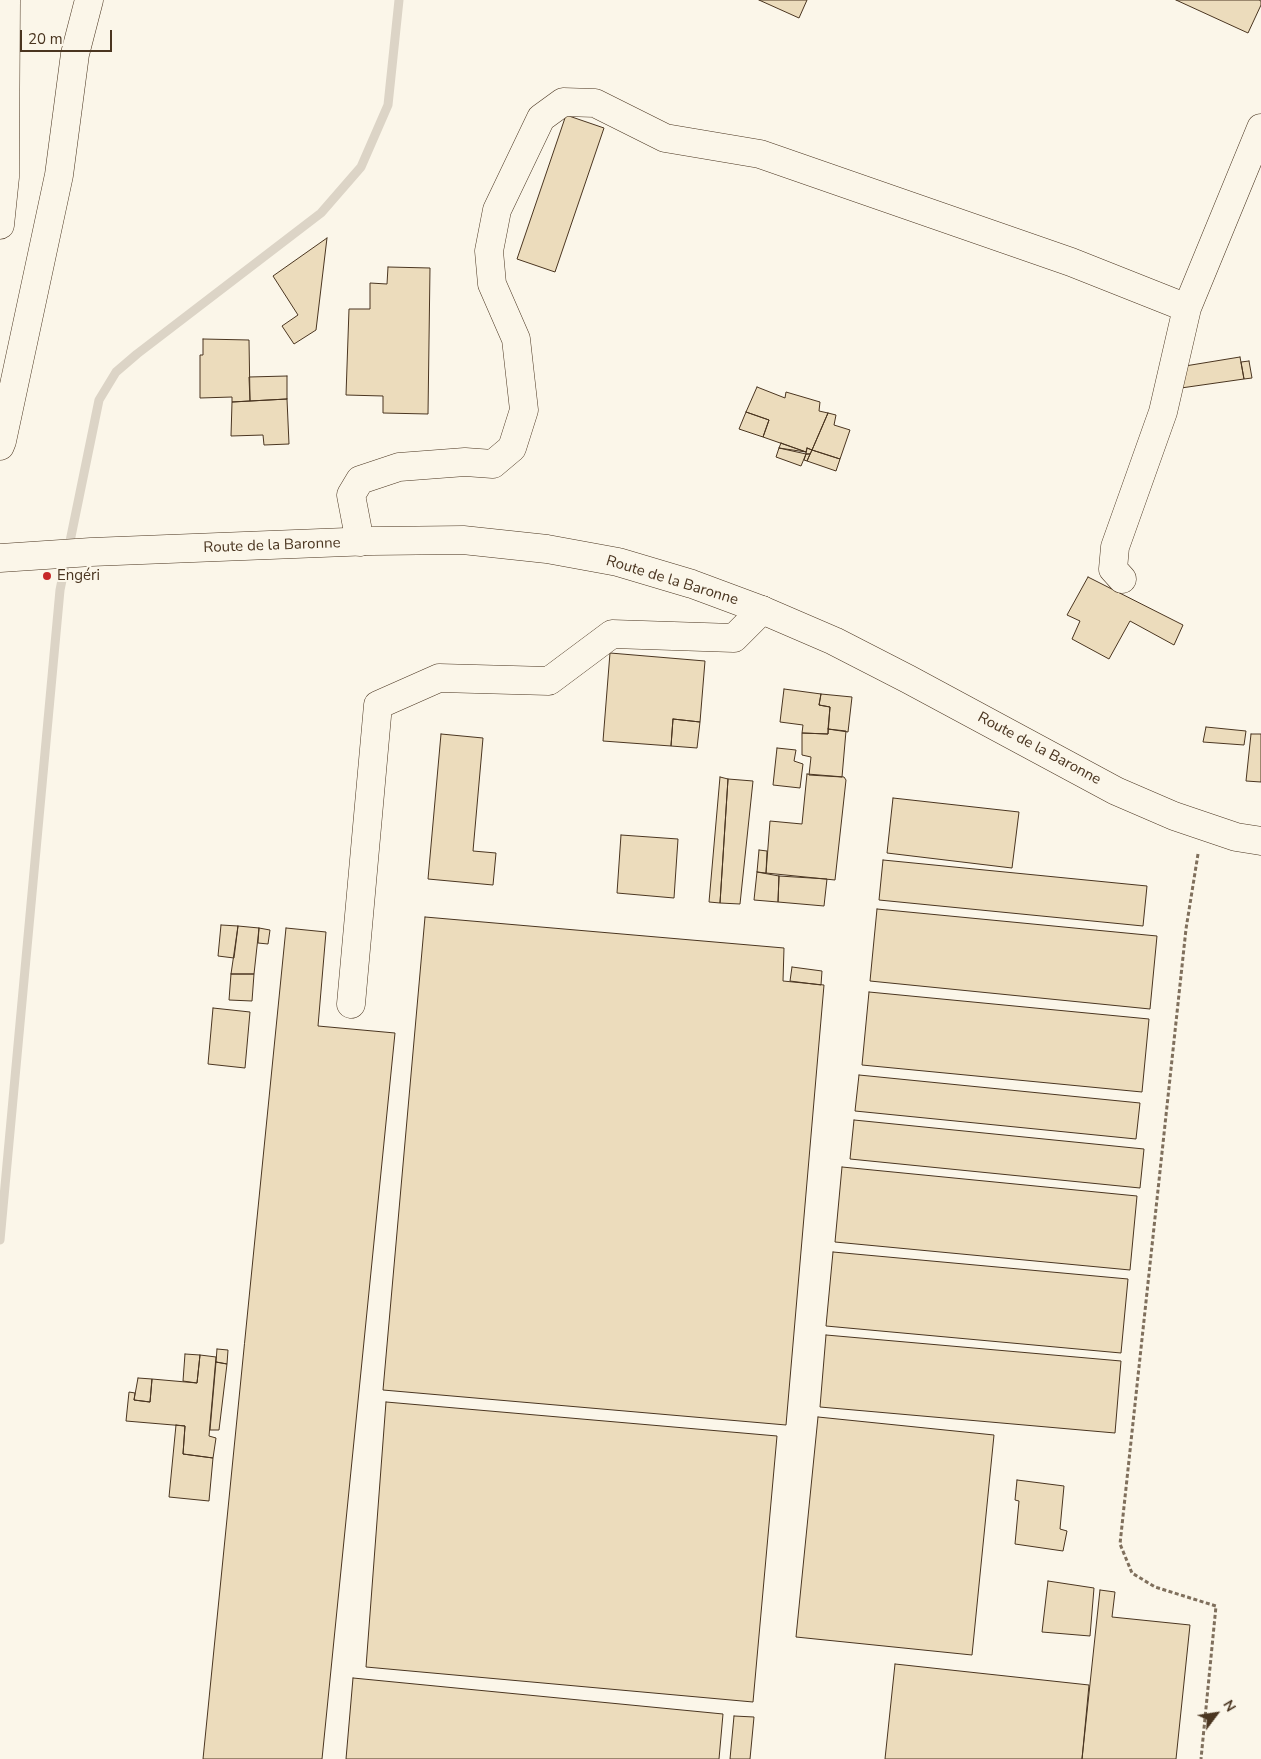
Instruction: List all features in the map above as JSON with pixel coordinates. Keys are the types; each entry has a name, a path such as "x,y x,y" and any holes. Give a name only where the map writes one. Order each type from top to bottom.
{"main road":[{"path":"0,225 5,177 6,0"},
{"path":"0,446 59,175 75,54 89,0"},
{"path":"360,542 350,495 360,480 399,467 465,462 493,464 512,448 524,410 516,339 492,284 488,251 497,210 541,118 564,102 594,103 665,138 760,154 1071,262 1187,308"},
{"path":"1122,579 1113,569 1115,547 1162,412 1187,308 1261,128"},
{"name":"Route de la Baronne","path":"0,558 91,552 463,540 547,549 618,562 692,584 762,610 834,641 1116,791 1202,826 1236,837 1261,841"},
{"path":"351,1004 378,705 439,678 549,681 612,634 734,638 762,610"}],"path":[{"path":"1202,826 1186,929 1120,1544 1132,1573 1154,1587 1216,1606 1202,1759"}],"building":[{"path":"759,0 807,0 799,18"},
{"path":"1176,0 1259,0 1261,5 1248,33"},
{"path":"566,115 604,128 555,272 517,259"},
{"path":"327,238 316,330 294,344 282,326 298,315 273,276"},
{"path":"388,267 430,268 428,414 383,413 383,396 346,395 349,309 370,309 370,283 387,284"},
{"path":"203,339 249,340 250,401 232,402 232,397 200,398 200,355 203,355"},
{"path":"1240,357 1244,379 1181,388 1179,367"},
{"path":"1249,361 1252,378 1244,379 1241,362"},
{"path":"287,376 287,399 250,401 249,377"},
{"path":"757,387 785,398 786,392 820,402 819,411 828,413 812,450 807,448 806,452 763,437 769,420 746,412"},
{"path":"287,399 289,444 264,445 263,435 231,436 232,402"},
{"path":"746,412 769,420 763,437 739,429"},
{"path":"828,413 836,415 834,425 850,430 840,459 812,450"},
{"path":"781,443 806,452 779,448"},
{"path":"779,448 806,454 801,466 776,457"},
{"path":"807,448 812,450 810,454 806,454"},
{"path":"812,450 840,459 836,471 807,461"},
{"path":"806,454 810,454 807,461 804,460"},
{"path":"1088,577 1183,625 1174,645 1130,621 1109,659 1072,639 1080,621 1067,615"},
{"path":"610,653 705,661 700,722 673,719 671,746 603,741"},
{"path":"784,689 821,694 819,705 830,707 828,734 802,733 803,725 780,722"},
{"path":"821,694 852,697 848,732 828,729 830,707 819,705"},
{"path":"673,719 700,722 697,748 671,746"},
{"path":"1206,727 1246,731 1244,745 1203,742"},
{"path":"828,729 846,731 842,777 809,775 811,757 802,755 802,733 828,734"},
{"path":"441,734 483,738 473,851 496,853 493,885 428,879"},
{"path":"1251,734 1261,734 1261,782 1246,781"},
{"path":"777,748 796,750 794,761 803,764 800,788 773,785"},
{"path":"807,774 844,777 846,780 835,880 766,873 770,821 802,824"},
{"path":"720,777 728,779 720,903 709,902"},
{"path":"728,779 753,781 740,904 720,903"},
{"path":"893,798 1019,812 1012,868 887,853"},
{"path":"621,835 678,839 674,898 617,893"},
{"path":"759,850 767,851 766,873 757,872"},
{"path":"883,860 1147,886 1143,926 879,900"},
{"path":"757,872 779,876 778,902 754,900"},
{"path":"779,876 827,879 824,906 778,902"},
{"path":"877,909 1157,936 1150,1009 870,981"},
{"path":"425,917 784,948 783,981 824,985 786,1425 383,1390"},
{"path":"221,925 238,926 234,958 218,956"},
{"path":"238,926 259,928 254,974 231,974"},
{"path":"259,928 270,930 268,944 258,943"},
{"path":"286,928 326,932 318,1026 395,1033 322,1759 203,1759"},
{"path":"792,967 822,971 821,985 790,981"},
{"path":"231,974 254,974 252,1001 229,1000"},
{"path":"869,992 1149,1019 1142,1092 862,1065"},
{"path":"213,1008 250,1012 245,1068 208,1064"},
{"path":"859,1075 1140,1103 1136,1139 855,1111"},
{"path":"854,1120 1144,1149 1140,1188 850,1159"},
{"path":"842,1167 1137,1196 1130,1270 835,1242"},
{"path":"833,1252 1128,1279 1121,1353 826,1326"},
{"path":"826,1335 1121,1361 1115,1433 820,1407"},
{"path":"217,1349 228,1350 227,1364 216,1362"},
{"path":"185,1354 200,1355 197,1383 183,1381"},
{"path":"200,1355 216,1357 209,1436 216,1438 213,1458 183,1454 185,1426 126,1421 129,1392 135,1393 134,1400 150,1402 152,1379 197,1383"},
{"path":"216,1362 227,1364 219,1430 210,1430"},
{"path":"138,1378 152,1379 150,1402 134,1400"},
{"path":"386,1402 777,1436 753,1702 366,1667"},
{"path":"818,1417 994,1435 972,1655 796,1637"},
{"path":"176,1425 185,1426 183,1454 213,1458 209,1501 169,1497"},
{"path":"1017,1480 1064,1486 1060,1529 1067,1531 1063,1551 1015,1544 1019,1501 1015,1500"},
{"path":"1048,1581 1094,1588 1090,1636 1042,1632"},
{"path":"1100,1590 1115,1592 1112,1617 1190,1625 1176,1759 1082,1759"},
{"path":"895,1664 1089,1685 1082,1759 885,1759"},
{"path":"353,1678 723,1714 719,1759 346,1759"},
{"path":"734,1716 754,1717 750,1759 730,1759"}],"waterway":[{"path":"0,1240 60,590 99,400 116,372 321,213 361,167 388,105 399,0"}],"place":[{"name":"Engéri","path":"47,576"}]}
